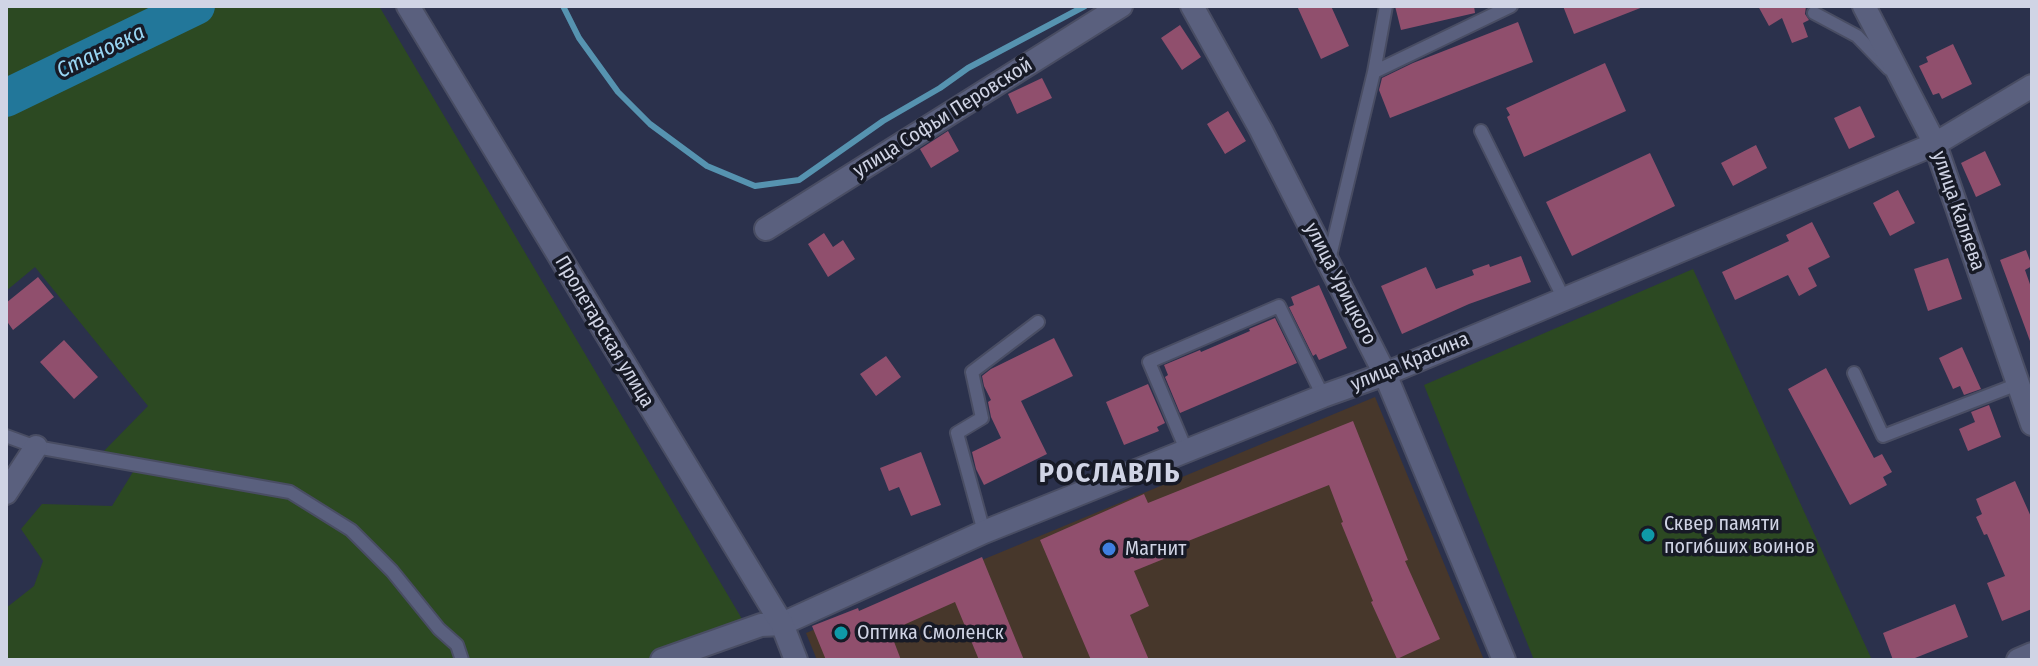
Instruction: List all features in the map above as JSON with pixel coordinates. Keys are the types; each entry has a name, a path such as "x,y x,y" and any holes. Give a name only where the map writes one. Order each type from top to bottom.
{"street":[{"name":"Пролетарская улица","path":"408,6 782,624 796,660"},
{"name":"улица Софьи Перовской","path":"766,229 1121,6"},
{"name":"улица Урицкого","path":"1192,6 1261,130 1385,374 1504,660"},
{"name":"улица Каляева","path":"1864,6 1935,144 2032,424"},
{"name":"улица Красина","path":"662,660 761,625 782,624 984,532 1385,374 1935,144 2032,86"},
{"path":"6,493 36,447"},
{"path":"2018,660 2032,654"}],"lane":[{"path":"1329,260 1374,72 1386,6"},
{"path":"1374,72 1511,6"},
{"path":"1814,13 1857,36 1905,86"},
{"path":"1481,131 1564,299"},
{"path":"1187,452 1149,362 1279,306 1323,396"},
{"path":"984,532 957,433 982,418 972,372 1038,322"},
{"path":"1854,373 1883,436 2018,384"},
{"path":"6,436 36,447 290,492 351,530 457,645 462,660"}],"shaded area":[{"path":"1375,397 1484,660 817,660 806,633"}],"green space":[{"path":"6,6 379,6 745,624 663,660 6,660 6,608 34,586 43,561 21,529 42,504 112,506 136,467 104,451 148,406 35,267 6,291"},
{"path":"1693,269 1872,660 1534,660 1424,385"}],"building":[{"path":"1297,6 1331,6 1349,46 1321,59"},
{"path":"1395,6 1474,6 1475,13 1401,30"},
{"path":"1563,6 1643,6 1643,7 1574,34"},
{"path":"1758,6 1806,6 1805,14 1809,20 1803,23 1808,37 1792,43 1782,18 1769,26"},
{"path":"1518,22 1533,62 1390,118 1379,90 1382,78"},
{"path":"1180,25 1201,57 1182,70 1161,38"},
{"path":"1953,44 1972,84 1942,99 1939,93 1933,95 1919,66 1928,62 1926,57"},
{"path":"1605,63 1626,111 1524,157 1506,108"},
{"path":"1042,78 1052,98 1017,114 1008,94"},
{"path":"1860,106 1875,137 1849,149 1834,118"},
{"path":"1228,111 1246,141 1225,154 1207,124"},
{"path":"948,131 959,151 931,168 920,149"},
{"path":"1756,145 1767,168 1733,186 1721,163"},
{"path":"1985,151 2001,185 1976,197 1961,163"},
{"path":"1650,153 1675,206 1572,256 1546,202"},
{"path":"1898,190 1915,223 1890,236 1873,203"},
{"path":"1812,222 1830,257 1808,268 1817,286 1799,296 1788,275 1735,300 1722,272 1789,241 1786,235"},
{"path":"824,233 833,247 843,240 855,259 828,277 808,244"},
{"path":"2026,250 2032,266 2025,270 2032,290 2032,341 2000,260"},
{"path":"1521,256 1531,282 1469,304 1402,334 1381,286 1426,267 1436,289 1474,275 1472,270"},
{"path":"1948,258 1962,299 1928,311 1914,269"},
{"path":"38,277 54,297 13,330 6,320 6,303"},
{"path":"1319,285 1347,348 1319,360 1316,354 1313,356 1289,307 1294,305 1291,297"},
{"path":"1275,318 1297,363 1180,413 1165,377 1168,375 1164,365 1201,352"},
{"path":"1054,338 1073,376 1021,401 1047,454 984,485 972,452 1001,438 991,417 988,402 991,400 982,376"},
{"path":"64,340 98,377 74,399 40,362"},
{"path":"1962,347 1981,389 1964,395 1960,386 1953,389 1939,358"},
{"path":"886,356 901,377 876,396 860,374"},
{"path":"1826,368 1874,458 1882,454 1892,472 1883,477 1887,485 1850,505 1788,389"},
{"path":"1148,384 1165,423 1157,427 1159,431 1124,445 1106,402"},
{"path":"1989,405 2001,437 1968,451 1959,429 1975,422 1971,412"},
{"path":"1353,421 1408,560 1405,561 1440,639 1397,659 1371,602 1329,485 1168,549 1171,556 1134,571 1149,606 1130,615 1149,660 1091,660 1040,540 1144,494 1148,503"},
{"path":"921,452 941,505 911,516 899,487 889,491 880,468"},
{"path":"2015,481 2032,519 2032,609 2002,621 1987,583 2005,576 1976,517 1982,514 1976,499"},
{"path":"982,557 1024,660 979,660 955,602 890,631 901,660 826,660 812,626 858,608 859,611"},
{"path":"1955,604 1968,637 1910,660 1893,660 1883,633"}],"waterway":[{"name":"Становка","path":"6,98 196,6"},
{"path":"563,6 579,38 618,92 650,124 707,166 755,186 799,180 883,121 968,68 1085,6"}],"place":[{"name":"Сквер памяти погибших воинов","path":"1648,535"},
{"name":"Магнит","path":"1109,549"},
{"name":"Оптика Смоленск","path":"841,633"}],"district":[{"name":"РОСЛАВЛЬ","path":"1110,474"}]}
